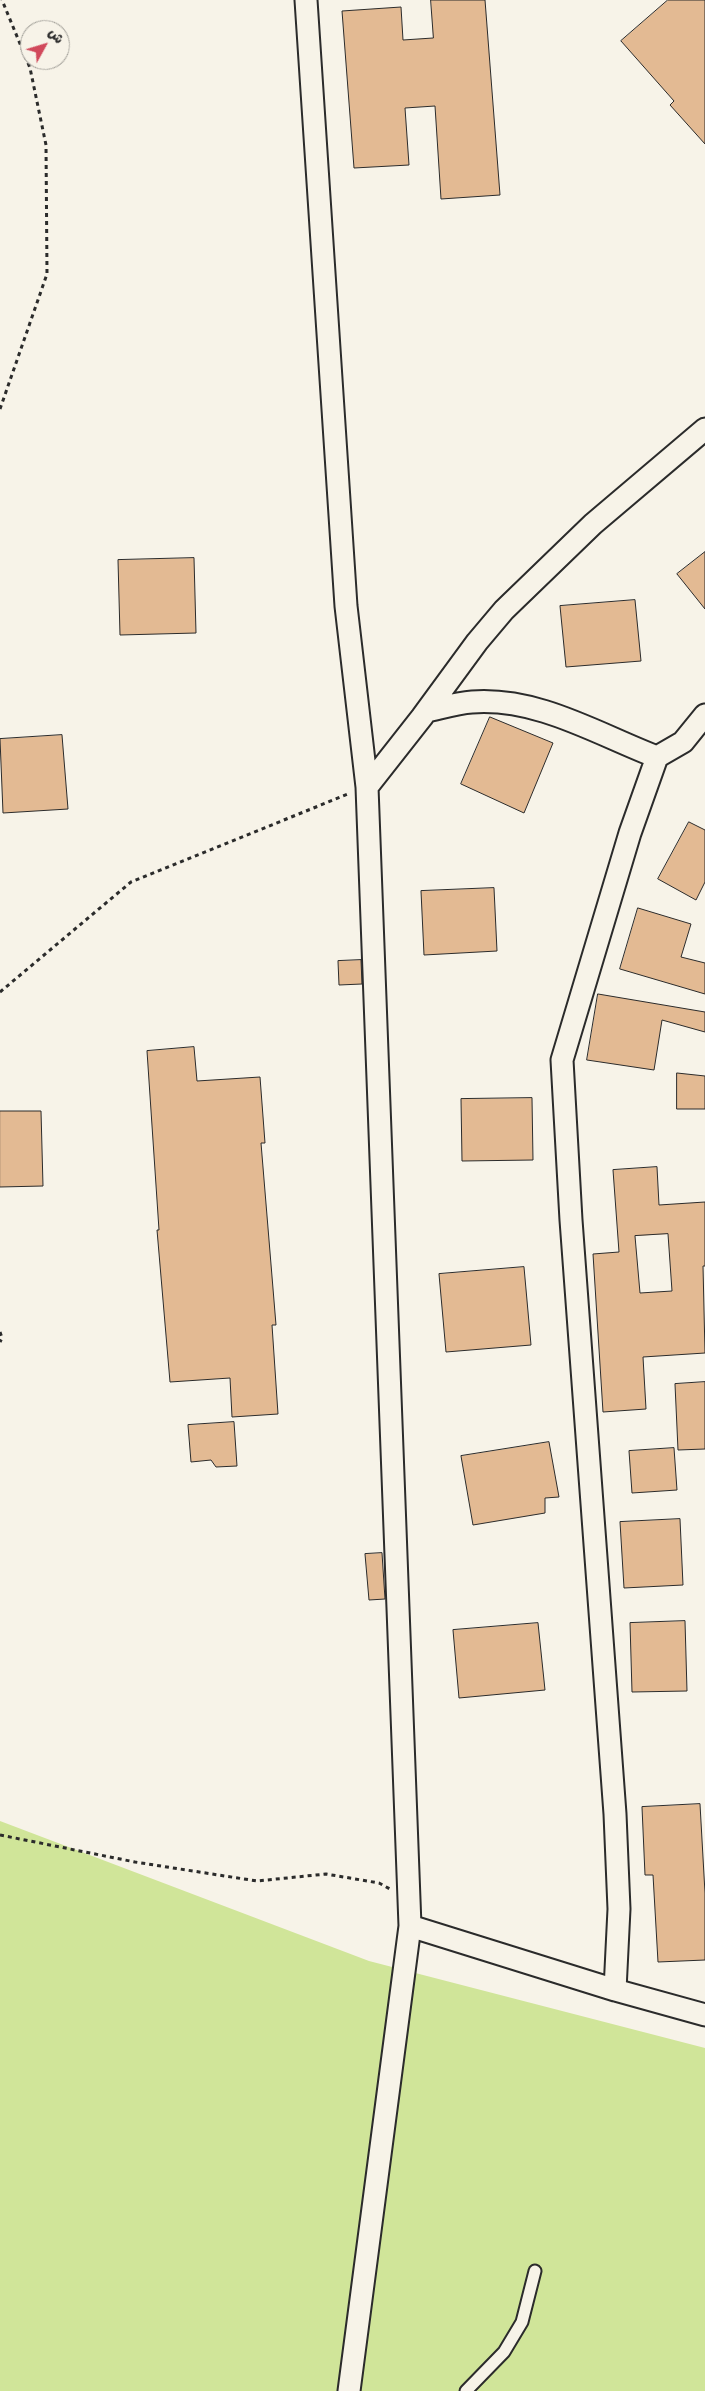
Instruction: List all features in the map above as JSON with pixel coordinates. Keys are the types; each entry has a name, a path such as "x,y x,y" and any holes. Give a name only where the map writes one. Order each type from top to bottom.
{"street":[{"path":"306,0 346,606 367,787 410,1926 349,2391"},
{"path":"367,787 427,711 477,642 504,610 592,524 705,429"},
{"path":"427,711 471,702 514,703 566,718 657,757"},
{"path":"615,1990 619,1909 615,1814 571,1220 562,1060 630,833 657,757 683,742 705,714"},
{"path":"410,1926 615,1990 705,2015"}],"lane":[{"path":"466,2391 504,2352 522,2322 536,2271"}],"path":[{"path":"0,409 47,274 46,145 30,68 2,0"},
{"path":"0,992 132,882 367,787"},
{"path":"0,1332 2,1338 0,1342"},
{"path":"0,1835 135,1862 258,1881 326,1874 379,1883 409,1900"}],"green space":[{"path":"0,1821 369,1961 705,2048 705,2391 0,2391"}],"building":[{"path":"431,0 485,0 500,195 441,199 435,106 405,108 409,165 354,168 342,11 401,7 403,40 433,38"},
{"path":"668,0 705,0 705,144 670,105 674,101 621,41"},
{"path":"705,552 705,609 677,574"},
{"path":"194,558 196,633 120,635 118,560"},
{"path":"635,600 641,661 566,667 560,606"},
{"path":"490,717 553,743 524,813 461,784"},
{"path":"62,735 68,809 3,813 0,739"},
{"path":"689,822 705,830 705,882 696,900 658,879"},
{"path":"494,888 497,951 424,955 421,891"},
{"path":"638,908 691,924 681,957 705,963 705,994 620,969"},
{"path":"361,960 362,984 339,985 338,961"},
{"path":"598,994 705,1012 705,1032 662,1020 654,1070 587,1060"},
{"path":"194,1047 197,1081 260,1077 265,1143 261,1143 276,1325 272,1325 278,1414 232,1417 230,1378 170,1382 157,1230 159,1230 147,1051"},
{"path":"677,1073 705,1076 705,1109 677,1109"},
{"path":"532,1098 533,1160 462,1161 461,1099"},
{"path":"0,1111 41,1111 43,1186 0,1187"},
{"path":"657,1167 659,1205 705,1202 705,1266 703,1266 705,1353 643,1357 646,1409 603,1412 593,1254 619,1252 613,1170","holes":["668,1234 672,1291 640,1293 635,1236"]},
{"path":"524,1267 531,1345 446,1352 439,1274"},
{"path":"705,1382 705,1449 678,1450 675,1384"},
{"path":"234,1422 237,1466 216,1467 211,1460 191,1462 188,1425"},
{"path":"549,1442 559,1497 545,1498 545,1513 473,1525 461,1456"},
{"path":"674,1448 677,1490 632,1493 629,1451"},
{"path":"680,1519 683,1585 624,1588 620,1522"},
{"path":"382,1553 385,1599 369,1600 365,1554"},
{"path":"685,1621 687,1691 632,1692 630,1623"},
{"path":"538,1623 545,1690 459,1698 453,1630"},
{"path":"700,1804 705,1893 705,1960 658,1962 653,1875 645,1875 642,1807"}]}
